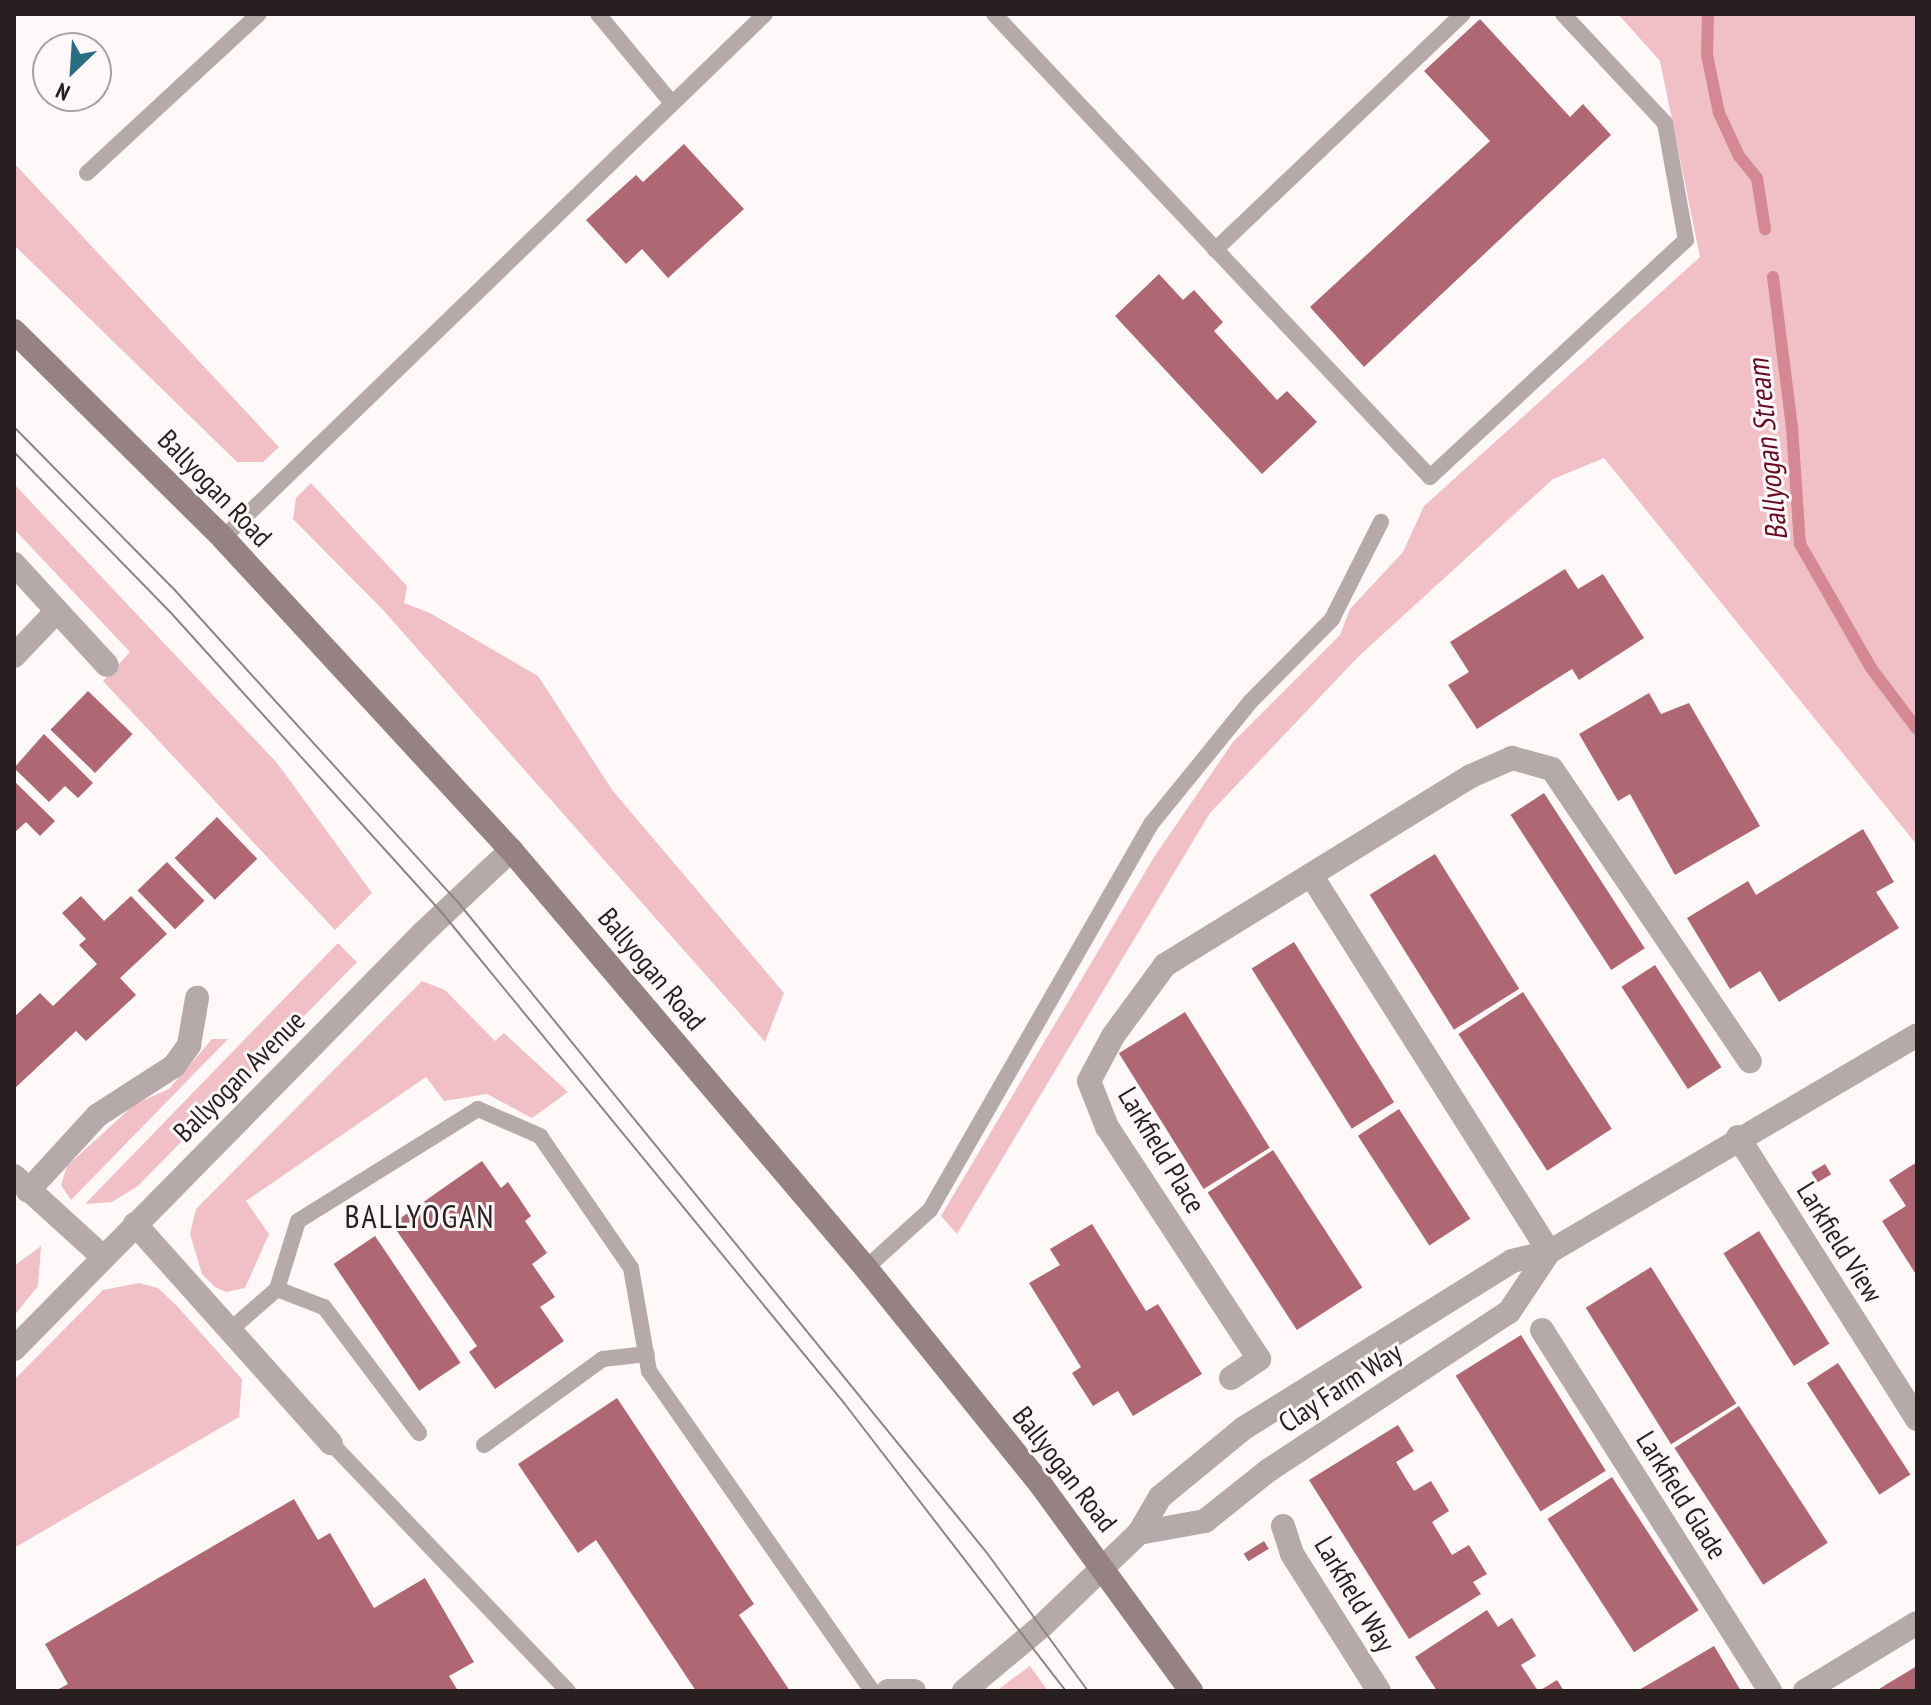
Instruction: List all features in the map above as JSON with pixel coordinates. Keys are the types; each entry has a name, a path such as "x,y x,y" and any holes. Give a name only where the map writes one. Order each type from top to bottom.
{"street":[{"name":"Ballyogan Road","path":"14,331 223,538 511,850 866,1268 1103,1566 1191,1691"},
{"path":"14,564 55,613 107,665"},
{"path":"14,656 55,613"},
{"name":"Larkfield Place","path":"1231,1378 1259,1359 1107,1127 1089,1081 1113,1036 1165,965 1471,776 1512,758 1552,769 1750,1061"},
{"name":"Ballyogan Avenue","path":"14,1349 102,1256 511,850"},
{"path":"1311,875 1549,1252"},
{"path":"102,1256 21,1184 98,1115 174,1066 189,1045 197,998"},
{"name":"Clay Farm Way","path":"964,1691 1043,1625 1139,1533 1160,1497 1244,1428 1512,1261 1549,1252 1738,1137 1917,1035"},
{"name":"Larkfield View","path":"1738,1137 1917,1419"},
{"path":"135,1224 331,1443"},
{"name":"Clay Farm Way","path":"1139,1533 1205,1521 1269,1470 1509,1312 1549,1252"},
{"name":"Larkfield Glade","path":"1542,1330 1770,1691"},
{"name":"Larkfield Way","path":"1283,1526 1292,1554 1379,1691"},
{"path":"1805,1691 1917,1623"},
{"path":"888,1691 914,1691"}],"lane":[{"path":"87,173 259,14"},
{"path":"598,14 672,103"},
{"path":"223,538 765,14"},
{"path":"994,14 1430,477 1686,240 1665,123 1563,14"},
{"path":"1215,250 1463,14"},
{"path":"866,1268 930,1210 1151,824 1250,702 1332,619 1381,522"},
{"path":"230,1330 277,1289 298,1221 478,1109 540,1136 631,1268 649,1371 872,1691"},
{"path":"277,1289 324,1307 419,1433"},
{"path":"484,1445 603,1359 647,1354"},
{"path":"331,1443 568,1691"}],"shaded area":[{"path":"1618,14 1917,14 1917,845 1604,458 1553,479 1359,656 1210,813 957,1234 941,1216 1154,857 1233,742 1340,635 1350,609 1403,552 1424,506 1700,257 1660,61"},
{"path":"14,163 279,447 263,462 237,462 14,245"},
{"path":"311,483 407,586 404,603 430,613 538,676 613,791 784,993 765,1042 383,610 293,519 296,498"},
{"path":"14,484 277,763 372,893 335,930 103,681 130,652 14,529"},
{"path":"338,943 357,962 138,1186 112,1202 85,1204"},
{"path":"422,981 445,990 495,1041 504,1033 568,1092 532,1118 487,1094 444,1101 426,1077 246,1201 269,1234 245,1288 226,1292 215,1287 202,1274 190,1234 196,1209"},
{"path":"212,1039 228,1039 71,1200 61,1185 67,1166 135,1104 169,1089"},
{"path":"41,1246 38,1286 14,1316 14,1266"},
{"path":"139,1283 158,1288 242,1379 239,1417 14,1548 14,1380 103,1290"},
{"path":"1030,1666 1048,1691 996,1691"}],"building":[{"path":"1480,19 1570,117 1583,104 1611,135 1364,367 1310,307 1490,141 1424,71"},
{"path":"684,144 744,209 668,278 642,249 626,264 586,220 636,175 643,182"},
{"path":"1159,274 1183,300 1194,290 1223,322 1214,331 1277,400 1287,391 1317,422 1262,474 1115,316"},
{"path":"1565,569 1578,589 1603,574 1644,638 1579,680 1572,669 1477,729 1448,685 1469,672 1450,642"},
{"path":"88,691 133,734 95,773 50,730"},
{"path":"1649,693 1661,714 1689,703 1760,826 1675,875 1630,794 1618,801 1579,734"},
{"path":"44,734 93,783 78,798 65,786 49,802 14,768"},
{"path":"14,781 55,821 40,836 26,822 14,833"},
{"path":"1544,793 1645,948 1611,970 1510,815"},
{"path":"217,817 257,859 215,900 175,858"},
{"path":"1863,829 1894,882 1876,892 1899,928 1779,1002 1760,971 1730,989 1687,918 1748,881 1756,895"},
{"path":"1435,854 1519,989 1454,1030 1370,895"},
{"path":"167,862 205,901 175,929 138,890"},
{"path":"81,896 104,921 131,896 167,934 120,978 136,995 86,1041 76,1031 14,1089 14,1017 40,993 53,1006 97,964 79,945 86,939 62,913"},
{"path":"1294,942 1394,1102 1352,1129 1252,968"},
{"path":"1655,965 1721,1067 1688,1089 1621,987"},
{"path":"1523,992 1612,1129 1547,1171 1458,1034"},
{"path":"1185,1012 1270,1148 1204,1189 1119,1053"},
{"path":"1399,1109 1470,1219 1429,1246 1358,1136"},
{"path":"1273,1150 1362,1288 1297,1330 1208,1192"},
{"path":"482,1161 501,1188 508,1182 531,1216 525,1221 547,1253 532,1264 555,1297 540,1307 564,1341 495,1389 469,1352 477,1346 392,1224"},
{"path":"1917,1162 1917,1276 1882,1221 1906,1206 1889,1180"},
{"path":"1825,1164 1831,1174 1817,1183 1811,1172"},
{"path":"1092,1224 1146,1311 1158,1304 1202,1374 1133,1416 1118,1391 1093,1406 1072,1373 1081,1367 1029,1283 1060,1265 1050,1249"},
{"path":"1759,1231 1829,1344 1794,1366 1723,1253"},
{"path":"375,1236 461,1363 419,1391 334,1264"},
{"path":"1651,1267 1736,1404 1671,1444 1586,1308"},
{"path":"1521,1335 1606,1471 1540,1511 1456,1376"},
{"path":"1838,1363 1910,1475 1879,1495 1807,1383"},
{"path":"617,1398 754,1604 739,1615 790,1691 696,1691 596,1540 578,1553 518,1464"},
{"path":"1739,1406 1828,1543 1763,1585 1674,1448"},
{"path":"1398,1425 1414,1451 1396,1462 1414,1491 1431,1481 1449,1511 1432,1522 1452,1555 1469,1545 1487,1574 1473,1582 1481,1594 1409,1639 1309,1480"},
{"path":"1612,1477 1699,1610 1634,1652 1547,1519"},
{"path":"294,1499 318,1540 330,1533 374,1608 425,1578 474,1662 449,1676 458,1691 55,1691 68,1684 45,1644"},
{"path":"1264,1541 1269,1549 1248,1561 1244,1554"},
{"path":"1487,1610 1498,1627 1512,1618 1536,1656 1521,1665 1538,1691 1437,1691 1415,1657"},
{"path":"1714,1646 1741,1691 1637,1691 1658,1679"},
{"path":"1917,1666 1917,1691 1876,1691 1887,1684"},
{"path":"1557,1680 1564,1691 1539,1691"}],"waterway":[{"name":"Ballyogan Stream","path":"1708,14 1707,55 1719,113 1739,156 1757,178 1765,229"},
{"name":"Ballyogan Stream","path":"1773,277 1792,427 1800,544 1871,668 1917,729"}],"tram line":[{"path":"14,427 172,587 457,901 987,1553 1088,1691"},
{"path":"14,452 172,614 443,914 844,1403 1066,1691"}],"district":[{"name":"BALLYOGAN","path":"420,1216"}]}
